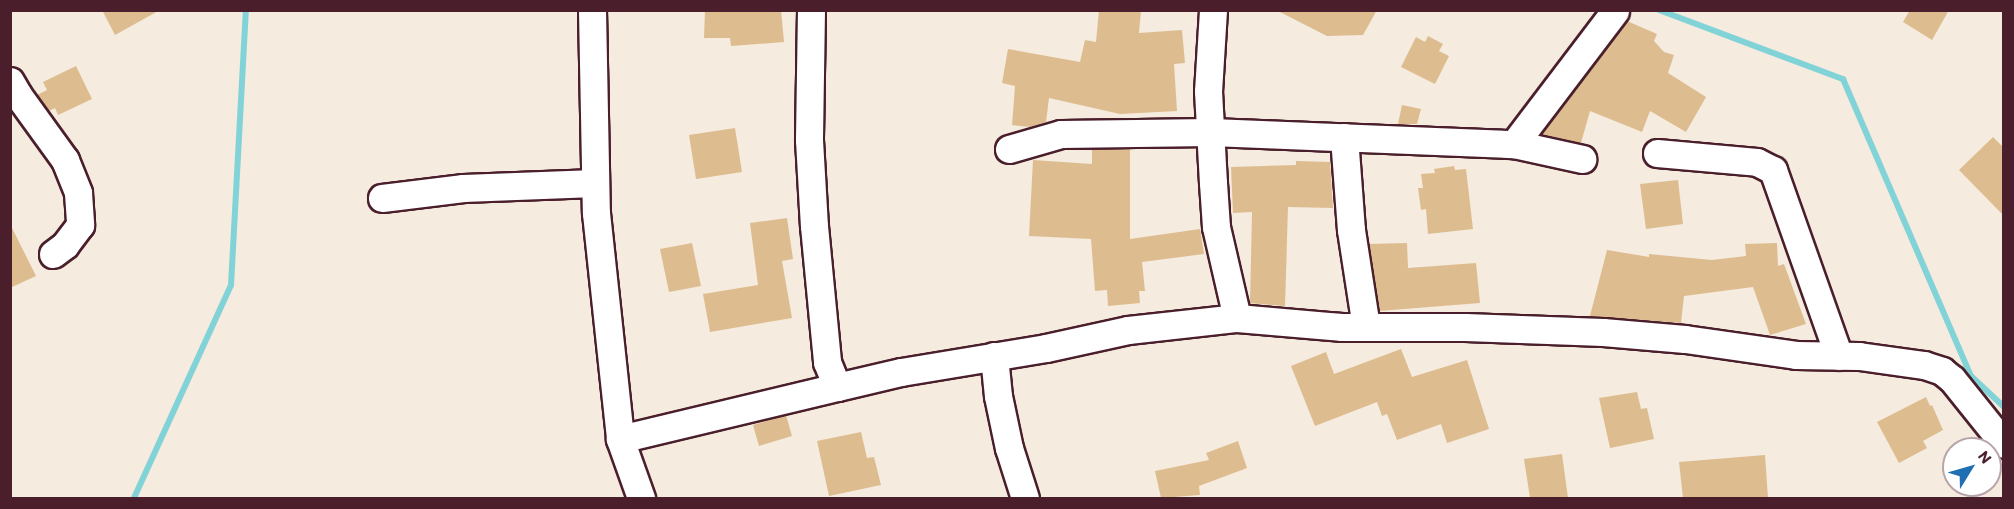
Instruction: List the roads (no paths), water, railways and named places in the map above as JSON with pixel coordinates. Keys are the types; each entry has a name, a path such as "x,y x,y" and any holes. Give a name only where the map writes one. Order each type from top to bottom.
{"street":[{"path":"592,10 596,213 620,439 641,498"},
{"path":"811,10 810,140 814,226 827,363 837,387"},
{"path":"1213,10 1208,91 1216,227 1237,318"},
{"path":"1514,144 1614,11"},
{"path":"10,81 65,160 78,193 80,225 66,245 53,254"},
{"path":"1010,149 1061,134 1211,132 1514,144 1582,159"},
{"path":"1344,137 1351,230 1366,327"},
{"path":"1657,153 1757,162 1773,170 1839,356"},
{"path":"382,198 463,188 595,183"},
{"path":"620,439 901,372 1046,348 1128,330 1237,318 1366,327 1466,327 1603,332 1685,339 1796,355 1839,356 1924,365 1942,371 1952,379 2004,444"},
{"path":"994,356 998,396 1009,448 1025,498"}],"waterway":[{"path":"134,498 231,285 246,10"},
{"path":"1659,10 1843,79 1971,376 2004,407"}]}
